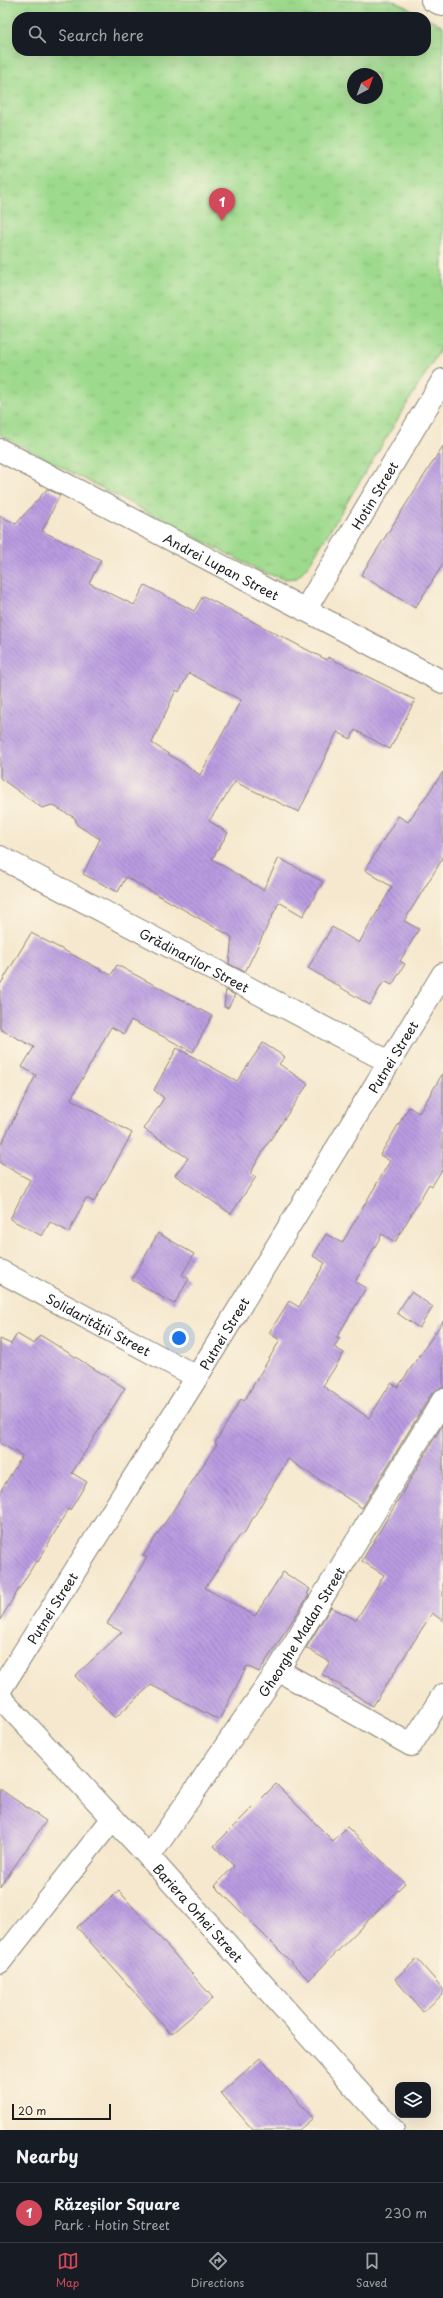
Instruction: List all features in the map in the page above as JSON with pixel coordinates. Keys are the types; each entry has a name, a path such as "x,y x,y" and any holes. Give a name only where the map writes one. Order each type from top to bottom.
{"street":[{"path":"432,0 443,5"},
{"name":"Hotin Street","path":"306,610 443,380"},
{"name":"Andrei Lupan Street","path":"0,450 443,682"},
{"name":"Grădinarilor Street","path":"0,857 389,1062"},
{"name":"Putnei Street","path":"0,1690 197,1377 443,974"},
{"name":"Solidarității Street","path":"0,1271 197,1377"},
{"name":"Gheorghe Madan Street","path":"149,1858 278,1670 443,1400"},
{"path":"278,1670 411,1746 443,1695"},
{"name":"Bariera Orhei Street","path":"0,1697 113,1818 393,2130"},
{"path":"0,1962 113,1818"}],"green space":[{"path":"0,0 392,0 416,12 12,12 12,56 431,56 431,20 443,26 443,345 310,563 297,578 284,579 262,572 0,435"}],"building":[{"path":"443,446 443,564 415,608 361,575"},
{"path":"47,489 60,495 42,531 101,560 89,583 134,605 145,585 194,611 203,596 327,660 328,657 415,700 390,749 355,730 351,739 337,732 299,812 235,782 209,821 228,833 212,859 263,890 279,858 323,882 303,916 279,902 245,972 229,964 232,937 126,877 118,892 83,874 100,839 77,825 75,818 52,805 42,808 0,778 0,516 16,524","holes":["189,673 241,700 200,775 152,743 176,690 179,692"]},
{"path":"443,772 443,858 404,921 419,929 400,961 405,964 392,985 384,981 370,1005 308,968 332,927 359,943 392,887 365,870 398,816 408,822"},
{"path":"31,933 111,975 117,965 212,1016 193,1052 131,1020 124,1034 111,1027 71,1099 132,1133 94,1202 86,1198 69,1232 50,1222 42,1236 10,1219 30,1180 0,1163 0,1146 36,1075 22,1067 34,1047 0,1029 0,985"},
{"path":"226,990 235,995 228,1008 224,1007"},
{"path":"263,1043 285,1057 279,1064 308,1084 266,1146 250,1174 256,1177 231,1214 175,1175 188,1158 144,1129 164,1098 154,1090 177,1048 237,1081"},
{"path":"443,1073 443,1168 432,1186 429,1184 395,1242 382,1234 355,1282 366,1288 337,1337 340,1338 334,1347 344,1353 323,1386 369,1418 391,1383 398,1387 443,1321 443,1388 432,1393 362,1508 288,1459 243,1535 241,1534 205,1588 255,1616 283,1572 310,1589 307,1594 309,1595 259,1672 247,1666 219,1720 151,1685 115,1718 75,1676 122,1632 107,1624 147,1557 143,1556 217,1444 215,1443 241,1399 244,1401 280,1340 269,1333 289,1301 299,1307 325,1263 313,1256 326,1234 342,1243 390,1161 380,1155 409,1107 419,1113"},
{"path":"158,1233 194,1254 182,1275 189,1279 174,1304 132,1280"},
{"path":"411,1292 433,1307 419,1328 397,1313"},
{"path":"17,1334 34,1344 40,1335 125,1388 72,1473 87,1482 70,1510 68,1509 38,1562 36,1561 0,1620 0,1492 22,1456 0,1443 0,1339 11,1344"},
{"path":"443,1424 443,1621 432,1613 373,1706 322,1674 330,1662 306,1648 331,1607 356,1620 384,1575 362,1561"},
{"path":"276,1784 333,1841 347,1827 405,1883 309,1980 215,1886 234,1866 214,1846"},
{"path":"0,1789 46,1821 0,1887"},
{"path":"119,1891 213,1998 171,2034 77,1927"},
{"path":"417,1959 443,1989 443,1994 423,2012 395,1979"},
{"path":"260,2058 313,2118 299,2130 253,2130 221,2093"}],"place":[{"name":"Răzeșilor Square","path":"222,221"}]}
